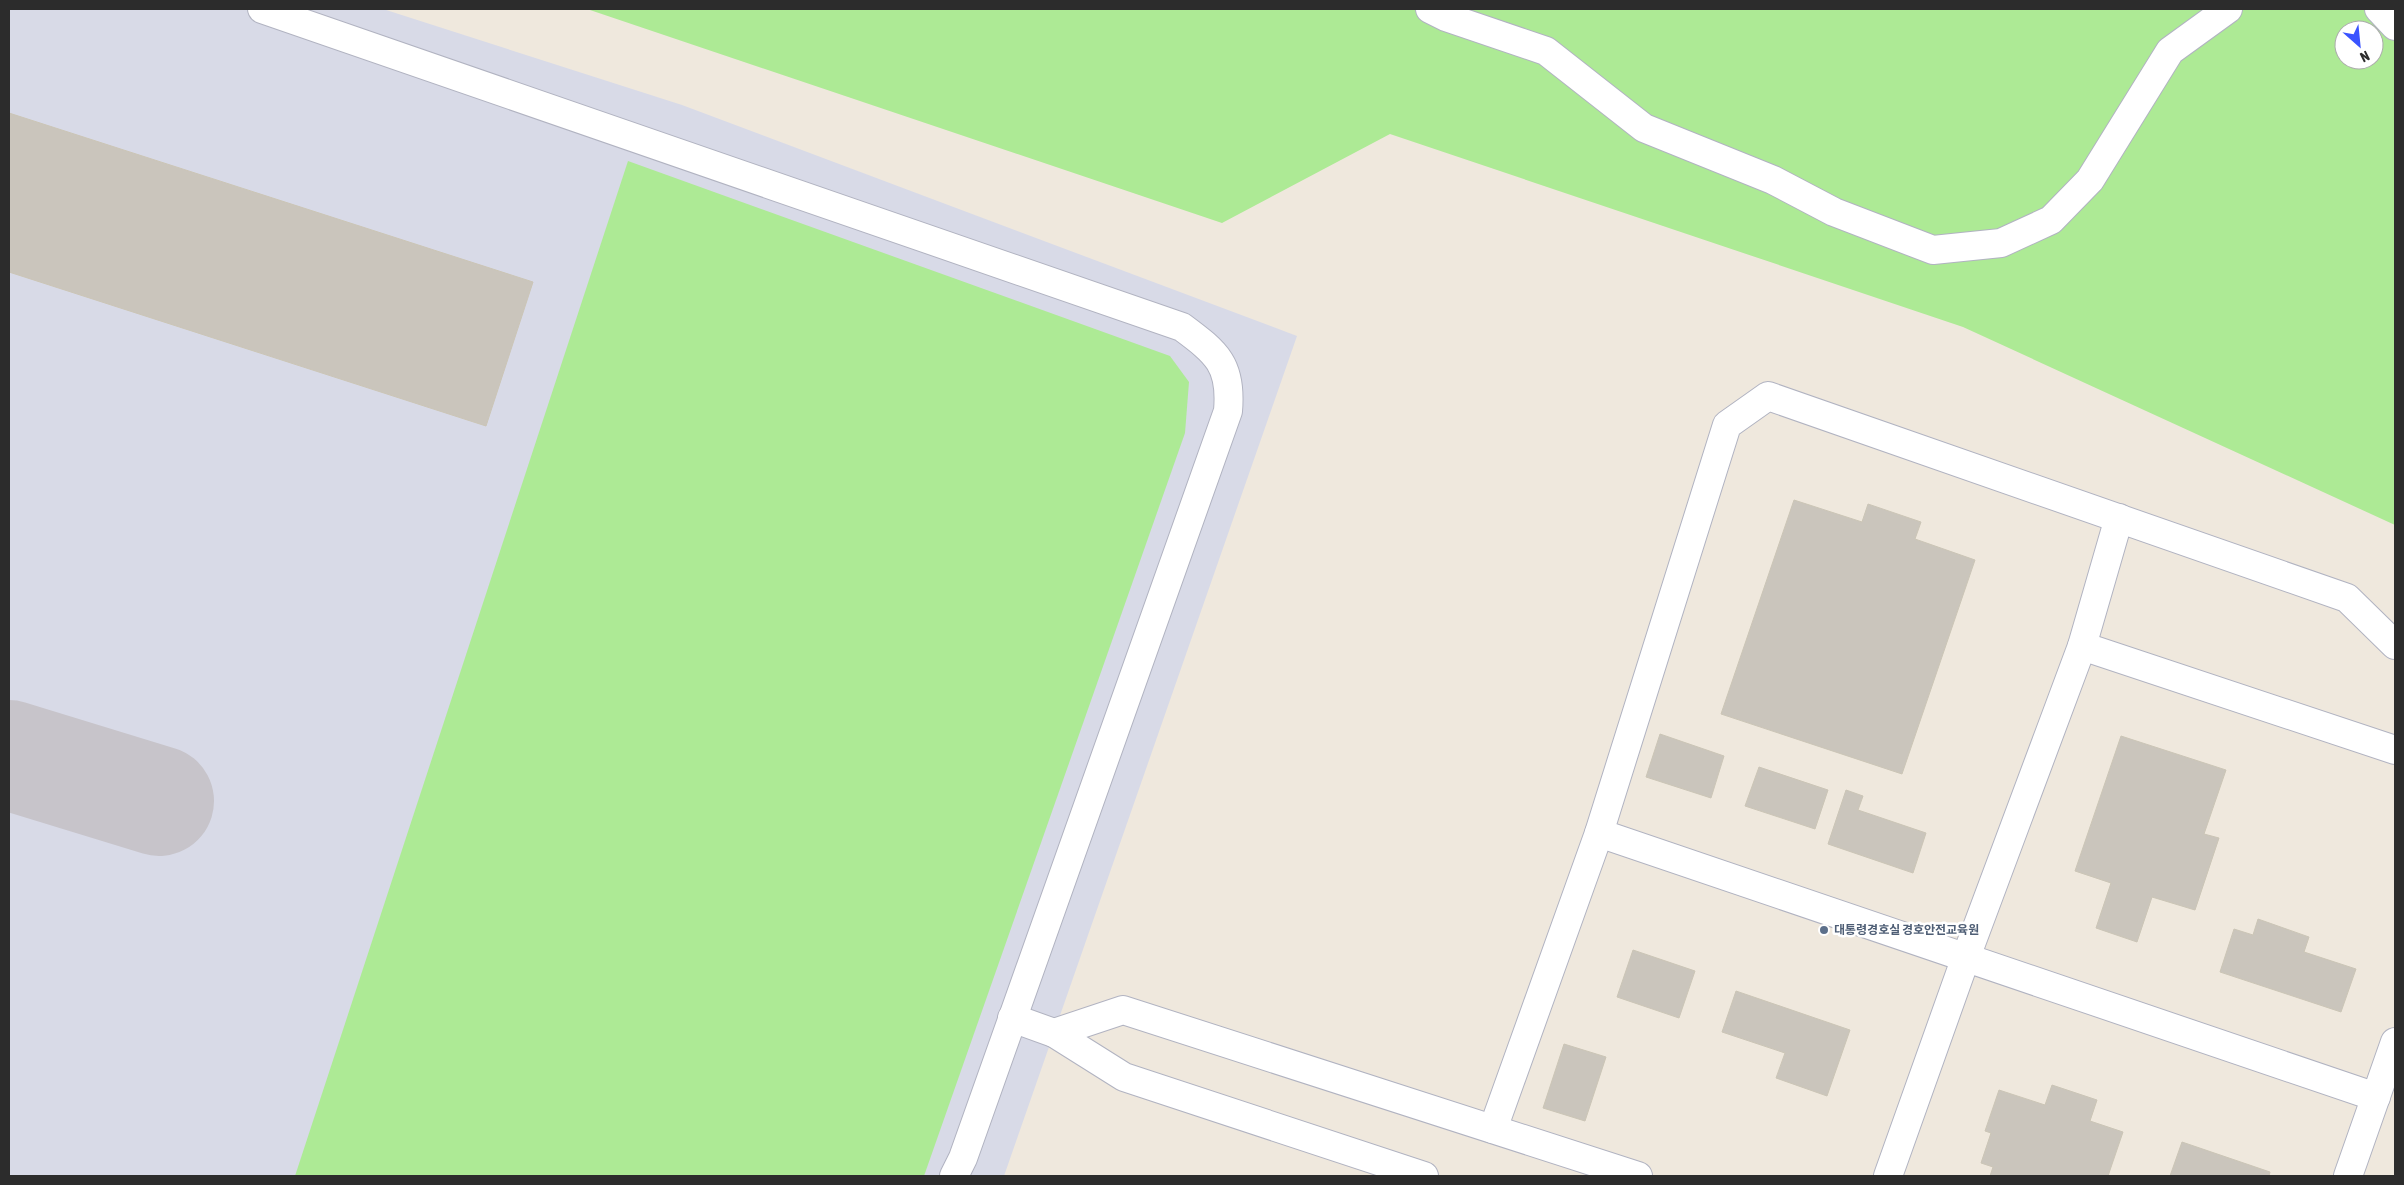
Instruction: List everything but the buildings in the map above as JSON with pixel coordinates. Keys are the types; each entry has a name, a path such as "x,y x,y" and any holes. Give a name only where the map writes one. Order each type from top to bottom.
{"lane":[{"path":"262,9 1182,327 1207,345 1224,367 1230,388 1228,411 963,1158 954,1176"},
{"path":"1430,9 1446,17 1546,51 1644,128 1773,180 1834,212 1933,250 2001,243 2051,220 2090,180 2170,51 2228,9"},
{"path":"2379,9 2395,26"},
{"path":"1493,1129 1599,833 1727,425 1768,396 2347,598 2395,645"},
{"path":"1888,1176 1966,957 2082,646 2119,518"},
{"path":"2082,646 2395,750"},
{"path":"1599,833 2376,1097"},
{"path":"1054,1033 1123,1010 1638,1176"},
{"path":"1012,1018 1054,1033 1124,1077 1424,1176"},
{"path":"2348,1176 2395,1042"}],"shaded area":[{"path":"9,9 383,9 682,105 1297,336 1004,1176 9,1176"}],"green space":[{"path":"587,9 2395,9 2395,525 1963,327 1390,134 1222,223"},
{"path":"628,161 1170,356 1189,382 1185,433 924,1176 295,1176"}],"taxiway":[{"path":"9,755 159,801"}],"place":[{"name":"대통령경호실 경호안전교육원","path":"1824,930"}]}
